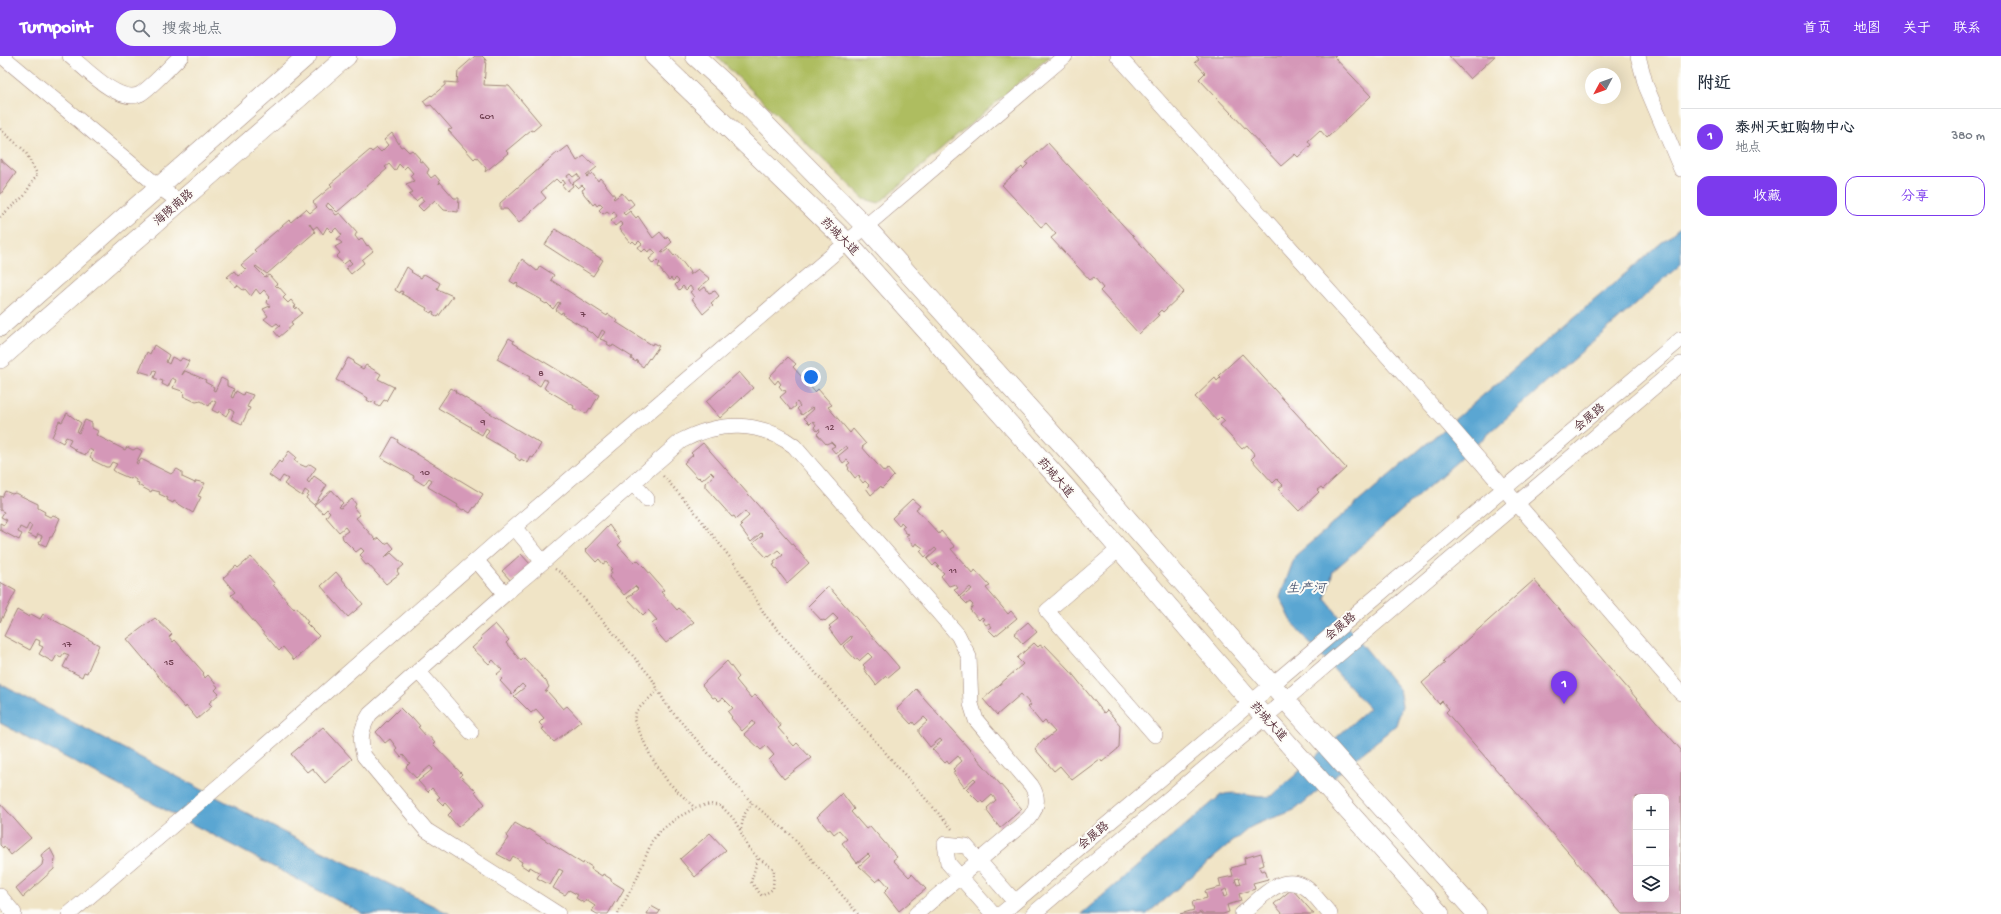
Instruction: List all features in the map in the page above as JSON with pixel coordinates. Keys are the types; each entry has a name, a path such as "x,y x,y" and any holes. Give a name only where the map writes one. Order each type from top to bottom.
{"main road":[{"name":"海陵南路","path":"0,327 308,56"},
{"name":"海陵南路","path":"0,359 347,56"},
{"name":"药城大道","path":"654,56 848,243 1119,549 1251,702 1440,914"},
{"name":"药城大道","path":"695,56 730,88 866,227 1084,469 1271,684 1286,698 1477,914"}],"street":[{"path":"2,56 159,187 180,202"},
{"path":"70,56 114,91 127,96 140,94 181,56"},
{"path":"69,914 227,779 514,527 1065,56"},
{"path":"1118,56 1443,418 1681,693"},
{"path":"1638,56 1646,86 1681,169"},
{"name":"会展路","path":"1001,914 1271,684 1681,339"},
{"name":"会展路","path":"1033,914 1516,502 1681,364"},
{"path":"558,914 426,830 364,756 361,734 370,714 681,441 709,429 723,426 753,427 782,437 794,446 958,635 969,657 971,704 976,720 1031,785 1037,801 1036,807 1028,819 916,914"},
{"path":"633,483 647,499"},
{"path":"514,527 543,562"},
{"path":"1119,549 1047,611 1154,735"},
{"path":"476,560 506,594"},
{"path":"418,671 471,732"},
{"path":"993,914 948,862 945,844 966,846 1015,902"},
{"path":"1242,914 1274,886 1291,882 1305,887 1330,914"},
{"path":"0,896 14,913 13,914"}],"path":[{"path":"0,128 25,150 37,174 24,196 0,218"},
{"path":"654,465 691,508 735,564 765,615 966,846"},
{"path":"543,562 563,574 651,677 667,706 752,803 790,834 858,914"},
{"path":"658,690 636,711 634,720 651,757 668,782 695,808"},
{"path":"740,830 744,815 752,803"},
{"path":"618,914 637,878 652,841 660,831 677,818 695,808 710,804 721,806 733,818 747,846 758,858 774,869 773,889 762,896 751,882 758,858"}],"green space":[{"path":"716,56 1050,56 879,203 864,199"}],"water":[{"name":"生产河","path":"1681,226 1681,264 1333,571 1325,599 1399,689 1402,706 1396,725 1296,809 1249,828 1147,914 1081,914 1221,795 1234,793 1259,797 1272,796 1369,708 1294,626 1280,597 1295,556"},
{"path":"0,684 285,833 450,914 363,914 0,723"}],"building":[{"path":"475,56 482,56 486,60 484,85 509,86 541,124 533,131 531,130 506,151 508,153 485,172 486,168 476,157 474,159 448,130 452,129 431,105 427,106 423,101 431,95 432,96 445,85 445,82 457,83 458,71"},
{"path":"1196,56 1336,56 1334,57 1371,96 1327,138 1320,130 1308,141 1311,145 1298,157 1295,154 1281,166 1199,79 1205,73 1195,62 1199,59"},
{"path":"1449,56 1495,56 1470,79"},
{"path":"392,133 401,147 403,146 409,152 412,150 420,159 420,162 422,161 429,169 427,173 431,178 435,175 440,181 439,184 440,182 454,198 459,198 458,212 444,210 435,200 423,211 418,206 424,201 421,197 416,201 409,195 413,192 406,184 414,181 410,176 413,173 407,166 404,169 399,164 395,171 389,164 385,167 387,169 337,212 328,203 326,206 336,215 340,213 357,232 355,236 359,241 362,238 367,246 368,245 373,251 362,260 364,263 351,274 346,268 352,263 349,260 344,264 336,257 340,253 335,247 342,243 337,239 342,235 336,228 332,232 327,227 323,234 317,226 313,229 315,232 267,274 256,266 255,267 265,277 269,275 277,284 275,285 277,287 278,286 286,295 283,298 288,303 291,300 296,306 294,307 296,309 297,307 302,313 291,322 293,325 279,337 274,331 280,326 277,323 273,326 264,319 268,316 263,309 270,306 266,301 270,297 264,290 260,294 256,289 251,296 245,289 243,290 237,285 236,287 227,277 234,271 238,276 246,270 241,265 256,252 254,250 289,220 291,222 306,209 310,213 317,207 313,202 332,186 330,184 370,150 372,152 377,148 381,152 388,145 384,140"},
{"path":"1048,143 1184,292 1163,312 1161,310 1157,314 1159,315 1139,334 1100,291 1103,288 1094,277 1090,280 1051,238 1056,234 1046,223 1041,227 1002,185 1022,167 1023,169 1028,164 1026,163"},
{"path":"568,146 577,161 584,156 597,167 586,176 587,177 592,173 598,181 600,178 615,196 613,198 614,199 622,193 628,200 630,199 634,204 623,213 625,215 630,211 636,218 638,216 653,238 660,232 666,239 667,237 672,242 661,252 663,253 668,249 674,256 676,254 690,272 690,275 698,269 710,279 698,289 700,291 705,287 709,293 715,291 719,296 711,303 713,305 703,314 692,299 694,297 690,292 693,290 690,286 686,290 683,286 679,290 675,285 679,281 676,278 673,281 671,278 669,280 659,268 658,266 660,263 657,260 653,264 649,259 656,253 652,249 648,252 645,249 642,252 638,247 642,244 639,241 636,244 633,241 631,243 621,231 620,228 623,225 620,222 615,226 611,221 617,216 614,211 611,214 607,211 603,214 599,210 603,206 600,203 597,206 595,203 593,205 582,190 585,188 582,185 578,188 573,183 580,178 577,174 573,177 570,174 567,176 573,186 567,191 562,185 565,183 563,180 560,183 556,179 541,192 546,198 519,223 507,209 500,209 500,203 558,152 559,153"},
{"path":"0,159 16,173 0,195"},
{"path":"555,229 603,260 593,276 545,245"},
{"path":"522,259 537,271 540,266 554,275 551,280 607,316 608,314 618,321 616,322 652,345 653,343 659,346 650,359 649,358 643,367 637,360 636,362 631,359 632,357 613,345 612,347 607,344 608,342 600,339 605,332 602,330 598,338 592,332 591,333 586,330 587,329 563,315 564,313 562,312 561,314 556,310 560,303 558,302 553,309 547,303 546,304 541,301 542,300 517,286 518,284 516,282 515,284 510,281"},
{"path":"407,267 412,271 411,272 421,278 424,274 440,283 437,289 453,296 438,317 433,314 434,312 432,311 431,313 426,310 427,308 402,294 403,292 401,291 400,293 395,290"},
{"path":"509,338 514,341 513,343 599,395 591,409 590,408 586,414 573,408 574,406 544,388 548,381 544,379 540,386 529,379 530,377 497,359"},
{"path":"154,345 169,355 166,362 169,364 172,357 180,361 182,358 189,361 182,375 185,371 206,380 205,382 214,387 213,390 215,391 221,378 227,381 227,386 234,389 231,397 233,398 236,391 243,395 244,392 253,395 247,407 250,408 242,424 231,419 234,412 230,409 226,416 219,411 218,413 212,410 216,402 212,400 209,406 201,401 196,402 183,396 184,393 182,391 173,388 176,380 172,378 168,387 162,384 163,381 154,378 157,371 154,370 152,375 139,371 147,352 150,354"},
{"path":"1242,354 1346,468 1323,489 1321,487 1317,490 1319,492 1299,511 1278,489 1283,485 1277,479 1273,483 1251,459 1255,455 1247,445 1242,449 1220,425 1225,421 1221,417 1217,421 1195,397 1215,378 1217,381 1221,377 1219,375"},
{"path":"788,357 796,364 793,367 815,392 818,389 832,405 828,407 850,433 853,429 866,444 862,447 884,472 888,469 894,476 882,488 881,486 871,495 866,488 869,485 865,481 863,483 859,478 859,475 855,478 848,469 849,468 847,465 850,463 847,460 843,463 838,456 848,448 846,446 836,454 831,448 835,446 831,442 826,444 817,434 820,431 819,429 817,431 814,427 816,425 813,421 810,424 804,418 814,409 812,407 802,415 797,409 800,406 797,402 795,404 796,406 791,410 780,397 786,392 785,390 783,391 779,386 781,384 778,380 775,384 769,377"},
{"path":"348,358 363,369 366,365 381,374 378,379 394,387 386,401 384,400 379,407 375,404 376,402 373,401 372,403 367,400 368,398 343,384 344,382 342,383 336,380"},
{"path":"739,372 753,388 720,418 706,402"},
{"path":"451,388 456,391 455,392 541,444 533,458 531,457 528,463 521,459 520,461 515,457 516,455 485,437 489,430 486,428 482,435 438,408"},
{"path":"67,413 81,423 77,432 79,433 85,420 92,423 92,428 98,431 96,435 125,450 127,447 133,450 137,448 142,451 136,463 138,464 141,459 171,474 177,469 182,472 182,477 195,483 196,481 205,483 198,496 201,497 193,513 174,501 173,503 167,500 168,498 159,494 160,492 152,490 151,492 138,485 139,483 132,477 131,479 117,473 113,470 117,464 112,462 109,467 106,467 92,460 93,459 90,457 93,451 89,449 86,455 75,451 76,450 68,445 71,439 66,437 63,443 52,437 59,421 62,422"},
{"path":"393,437 398,440 397,442 483,494 470,513 457,507 458,505 428,487 432,480 429,478 424,485 413,478 414,476 381,458"},
{"path":"703,443 809,563 787,583 773,565 775,564 774,562 783,555 778,550 769,557 766,557 753,543 763,535 761,533 751,542 740,527 742,525 740,524 749,516 745,511 736,519 734,516 732,517 705,487 705,483 714,475 711,472 702,480 699,477 698,478 684,463 693,455 691,453"},
{"path":"289,451 296,457 294,460 299,464 306,467 310,464 316,468 307,481 309,483 314,476 327,485 314,505 306,498 309,493 305,490 302,496 284,484 288,479 283,476 279,482 269,475 279,461 281,463"},
{"path":"332,490 343,503 339,507 341,508 352,499 356,504 354,508 360,515 356,518 376,540 379,538 385,544 389,542 394,548 384,558 391,553 404,565 397,571 399,574 386,584 368,564 366,565 361,559 363,558 360,555 364,551 361,548 356,552 343,539 342,535 348,531 345,527 339,532 326,517 330,512 327,509 323,513 314,505"},
{"path":"5,491 12,494 15,493 38,504 38,508 50,517 53,515 60,518 52,537 50,537 46,546 39,543 42,536 38,534 36,538 28,534 32,526 29,524 26,530 20,527 18,532 22,534 19,540 0,530 0,523 4,525 7,520 1,517 4,512 0,510 0,496 2,497"},
{"path":"912,499 920,506 916,509 939,534 941,531 955,547 951,549 973,574 975,570 990,586 986,588 1008,614 1011,611 1017,618 995,636 988,629 992,627 989,623 986,625 982,620 984,619 982,617 979,620 970,610 973,605 970,602 967,604 961,598 972,589 970,587 960,596 954,590 958,588 955,584 949,586 941,576 944,573 937,567 939,566 936,563 933,566 927,559 937,550 935,548 925,557 920,551 923,548 916,543 914,546 906,536 909,534 902,528 905,526 901,522 899,526 892,518"},
{"path":"609,525 621,542 618,545 634,563 637,560 644,567 664,590 661,592 677,610 679,608 694,622 666,643 652,624 657,620 648,610 643,615 627,598 638,589 635,586 624,595 609,577 612,573 610,570 612,569 606,562 603,564 599,559 596,562 585,550"},
{"path":"521,554 531,565 512,582 502,571"},
{"path":"251,557 275,584 273,585 294,609 296,607 308,622 306,623 319,636 294,660 283,647 279,651 231,595 235,592 223,578 236,566 238,568"},
{"path":"336,572 363,604 348,617 321,586"},
{"path":"1534,580 1681,750 1681,914 1622,914 1446,712 1449,709 1442,701 1439,704 1422,683 1445,663 1443,661"},
{"path":"0,582 16,591 0,622"},
{"path":"827,587 829,587 899,668 887,678 886,676 876,685 864,669 865,667 863,665 872,657 868,653 859,661 857,658 856,660 843,646 852,638 851,636 841,645 829,629 831,628 829,626 838,619 833,614 825,621 822,621 808,606"},
{"path":"17,610 29,617 31,614 40,619 43,614 99,645 87,673 84,672 82,677 63,667 69,655 64,653 61,657 57,655 53,662 39,654 43,647 39,645 40,641 36,639 30,650 4,636"},
{"path":"155,618 172,634 169,637 173,642 175,640 204,673 205,678 208,675 218,687 215,690 219,694 209,703 212,706 197,719 186,706 185,708 127,639"},
{"path":"1028,622 1037,632 1023,644 1014,634"},
{"path":"495,624 509,640 506,643 521,661 524,658 546,681 549,687 545,692 547,691 563,709 567,706 581,721 554,742 542,729 544,728 539,723 544,718 536,709 531,713 514,696 525,687 522,684 512,694 500,681 502,679 497,674 502,670 493,660 489,664 472,648 482,639 480,637"},
{"path":"1034,643 1038,647 1040,645 1043,647 1045,645 1070,671 1104,713 1107,710 1120,725 1119,748 1102,762 1100,759 1072,780 1060,766 1054,771 1035,749 1044,738 1045,740 1055,732 1045,721 1042,724 1028,707 1031,705 1021,694 997,715 983,699 1023,664 1017,658"},
{"path":"727,661 739,677 736,680 751,698 755,695 762,702 781,726 778,728 794,746 797,743 811,758 784,779 769,760 774,755 766,746 761,750 744,734 755,724 753,721 742,731 728,712 733,708 723,698 719,701 715,697 713,698 702,685"},
{"path":"916,689 1022,809 1000,828 987,811 987,808 996,800 992,795 983,803 981,801 979,802 966,789 976,780 974,778 964,787 953,772 955,771 953,769 962,761 958,756 949,764 947,761 945,763 932,749 942,741 940,739 930,747 919,733 919,729 928,721 924,717 915,725 913,722 911,724 897,709"},
{"path":"400,708 411,719 413,718 420,726 418,727 426,736 428,735 435,743 433,744 462,774 460,776 476,791 475,792 485,804 458,827 448,815 452,811 445,803 443,805 437,799 440,797 432,788 428,792 418,781 433,769 430,766 416,778 406,767 410,763 403,755 401,757 395,750 397,748 390,739 385,743 376,732"},
{"path":"323,727 352,759 325,783 312,768 307,772 291,754"},
{"path":"842,793 854,809 851,812 866,829 870,826 897,857 893,860 909,877 912,874 926,889 899,911 884,892 889,887 881,878 876,882 859,866 870,856 868,854 857,863 842,843 847,839 839,830 834,834 830,829 828,830 817,817"},
{"path":"0,803 31,838 11,855 4,846 3,848 0,845"},
{"path":"515,823 527,830 528,829 583,864 584,862 592,867 591,869 602,876 603,874 624,889 608,914 597,914 592,911 595,906 586,900 584,903 576,898 578,895 569,890 565,895 553,888 563,871 559,869 550,885 537,878 540,873 530,867 529,870 521,865 522,862 513,856 510,861 497,854 508,838 506,836"},
{"path":"710,833 726,850 695,877 680,859"},
{"path":"50,848 55,858 54,869 23,897 16,888 42,865 43,860 41,855"},
{"path":"1261,853 1264,865 1259,867 1261,871 1265,870 1268,879 1253,883 1255,889 1239,894 1241,901 1227,905 1229,912 1223,914 1201,914 1201,912 1197,914 1180,914 1194,910 1192,902 1207,898 1205,891 1221,887 1219,879 1233,876 1231,868 1245,864 1244,858","holes":["1239,878 1241,884 1237,885 1235,879","1226,889 1228,895 1224,897 1222,891"]},
{"path":"1292,889 1314,914 1283,914 1274,904"},
{"path":"651,906 660,911 658,914 647,914"}],"place":[{"name":"泰州天虹购物中心","path":"1564,704"}]}
